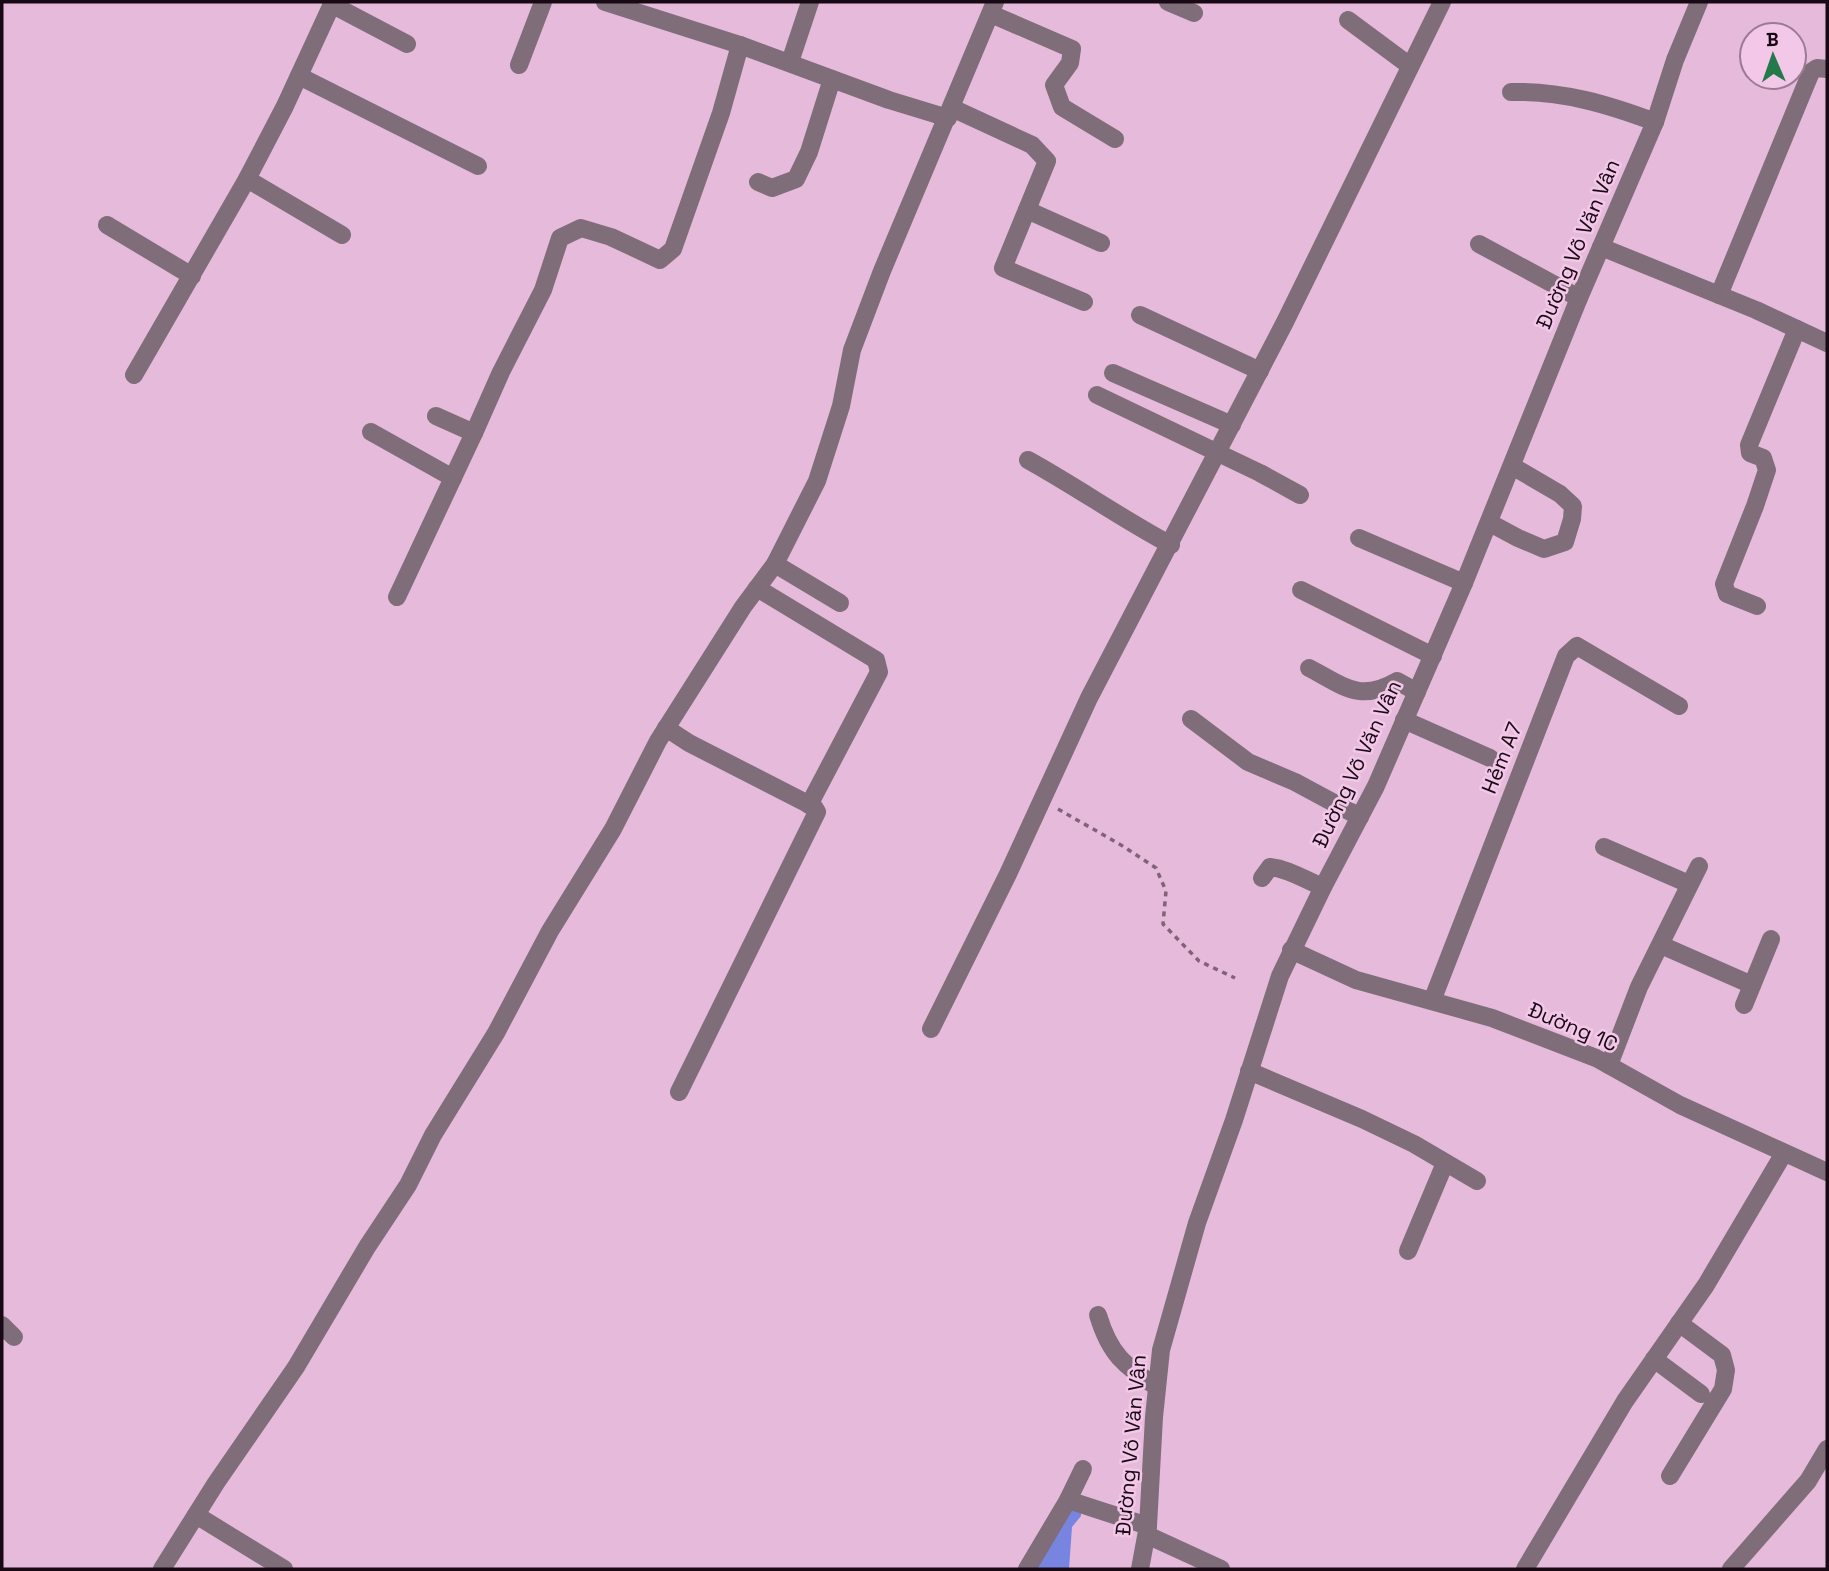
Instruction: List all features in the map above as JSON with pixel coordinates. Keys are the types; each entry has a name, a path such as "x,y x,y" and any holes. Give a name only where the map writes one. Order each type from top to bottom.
{"street":[{"path":"519,65 543,2"},
{"path":"790,62 810,2"},
{"path":"1168,2 1194,13"},
{"path":"931,1029 1042,802 1089,698 1260,371 1442,2"},
{"name":"Đường Võ Văn Vân","path":"1140,1569 1147,1530 1161,1350 1197,1223 1280,976 1360,817 1433,656 1490,523 1579,298 1655,122 1675,60 1699,2"},
{"path":"134,375 247,179 332,3 407,44"},
{"path":"616,4 790,62 888,100 950,113 1032,145 1047,161 1003,268 1084,302"},
{"path":"162,1569 296,1367 367,1247 408,1185 433,1135 496,1033 550,931 613,829 666,728 775,564 817,481 841,406 852,350 882,271 993,8 1072,48 1070,63 1054,85 1062,107 1115,139"},
{"path":"1348,20 1410,66"},
{"path":"397,597 501,372 543,290 560,238 581,228 611,237 660,260 673,249 721,113 740,45"},
{"path":"1719,295 1811,72 1822,68"},
{"path":"299,75 478,166"},
{"path":"758,182 772,188 796,179 809,152 832,79"},
{"path":"1511,92 1571,95 1608,104 1655,122"},
{"path":"247,179 342,235"},
{"path":"1027,210 1101,243"},
{"path":"107,225 192,276"},
{"path":"1479,244 1579,298"},
{"path":"1601,247 1797,329 1826,337"},
{"path":"1140,315 1260,371"},
{"path":"1756,606 1727,593 1724,584 1767,470 1763,458 1750,453 1748,446 1797,329"},
{"path":"1113,373 1232,425"},
{"path":"1097,395 1300,495"},
{"path":"436,416 474,433"},
{"path":"371,432 453,478"},
{"path":"1028,460 1171,545"},
{"path":"1490,523 1544,549 1564,542 1572,519 1573,506 1560,494 1512,466"},
{"path":"1359,538 1464,583"},
{"path":"775,564 840,603"},
{"path":"757,588 876,660 879,666 879,672 809,805"},
{"path":"1301,590 1433,656"},
{"name":"Hẻm A7","path":"1432,1001 1566,656 1577,646 1679,706"},
{"path":"1309,668 1358,693 1383,689 1397,681 1417,692"},
{"path":"1191,719 1248,762 1295,782 1360,817"},
{"path":"1404,720 1490,758"},
{"path":"666,728 689,743 809,805 817,812 679,1092"},
{"path":"1604,847 1689,884"},
{"path":"1609,1065 1639,987 1699,866"},
{"path":"1262,878 1270,867 1286,869 1301,879 1323,887"},
{"path":"1744,1004 1771,939"},
{"path":"1661,945 1752,985"},
{"name":"Đường 1C","path":"1291,950 1356,980 1492,1018 1596,1058 1680,1105 1784,1153 1826,1167"},
{"path":"1249,1072 1362,1119 1414,1144 1476,1181"},
{"path":"1525,1569 1625,1401 1706,1285 1784,1153"},
{"path":"1408,1251 1446,1163"},
{"path":"1098,1315 1115,1355 1157,1387"},
{"path":"1670,1476 1723,1389 1726,1370 1722,1355 1679,1323"},
{"path":"1654,1359 1701,1394"},
{"path":"1731,1569 1808,1481 1827,1449"},
{"path":"1027,1569 1083,1469"},
{"path":"1068,1500 1147,1530 1221,1569"},
{"path":"196,1515 284,1569"}],"path":[{"path":"1042,802 1068,813 1156,868 1166,891 1163,924 1199,961 1235,978"}],"water":[{"path":"1069,1508 1081,1511 1081,1516 1072,1527 1069,1569 1035,1569"}]}
